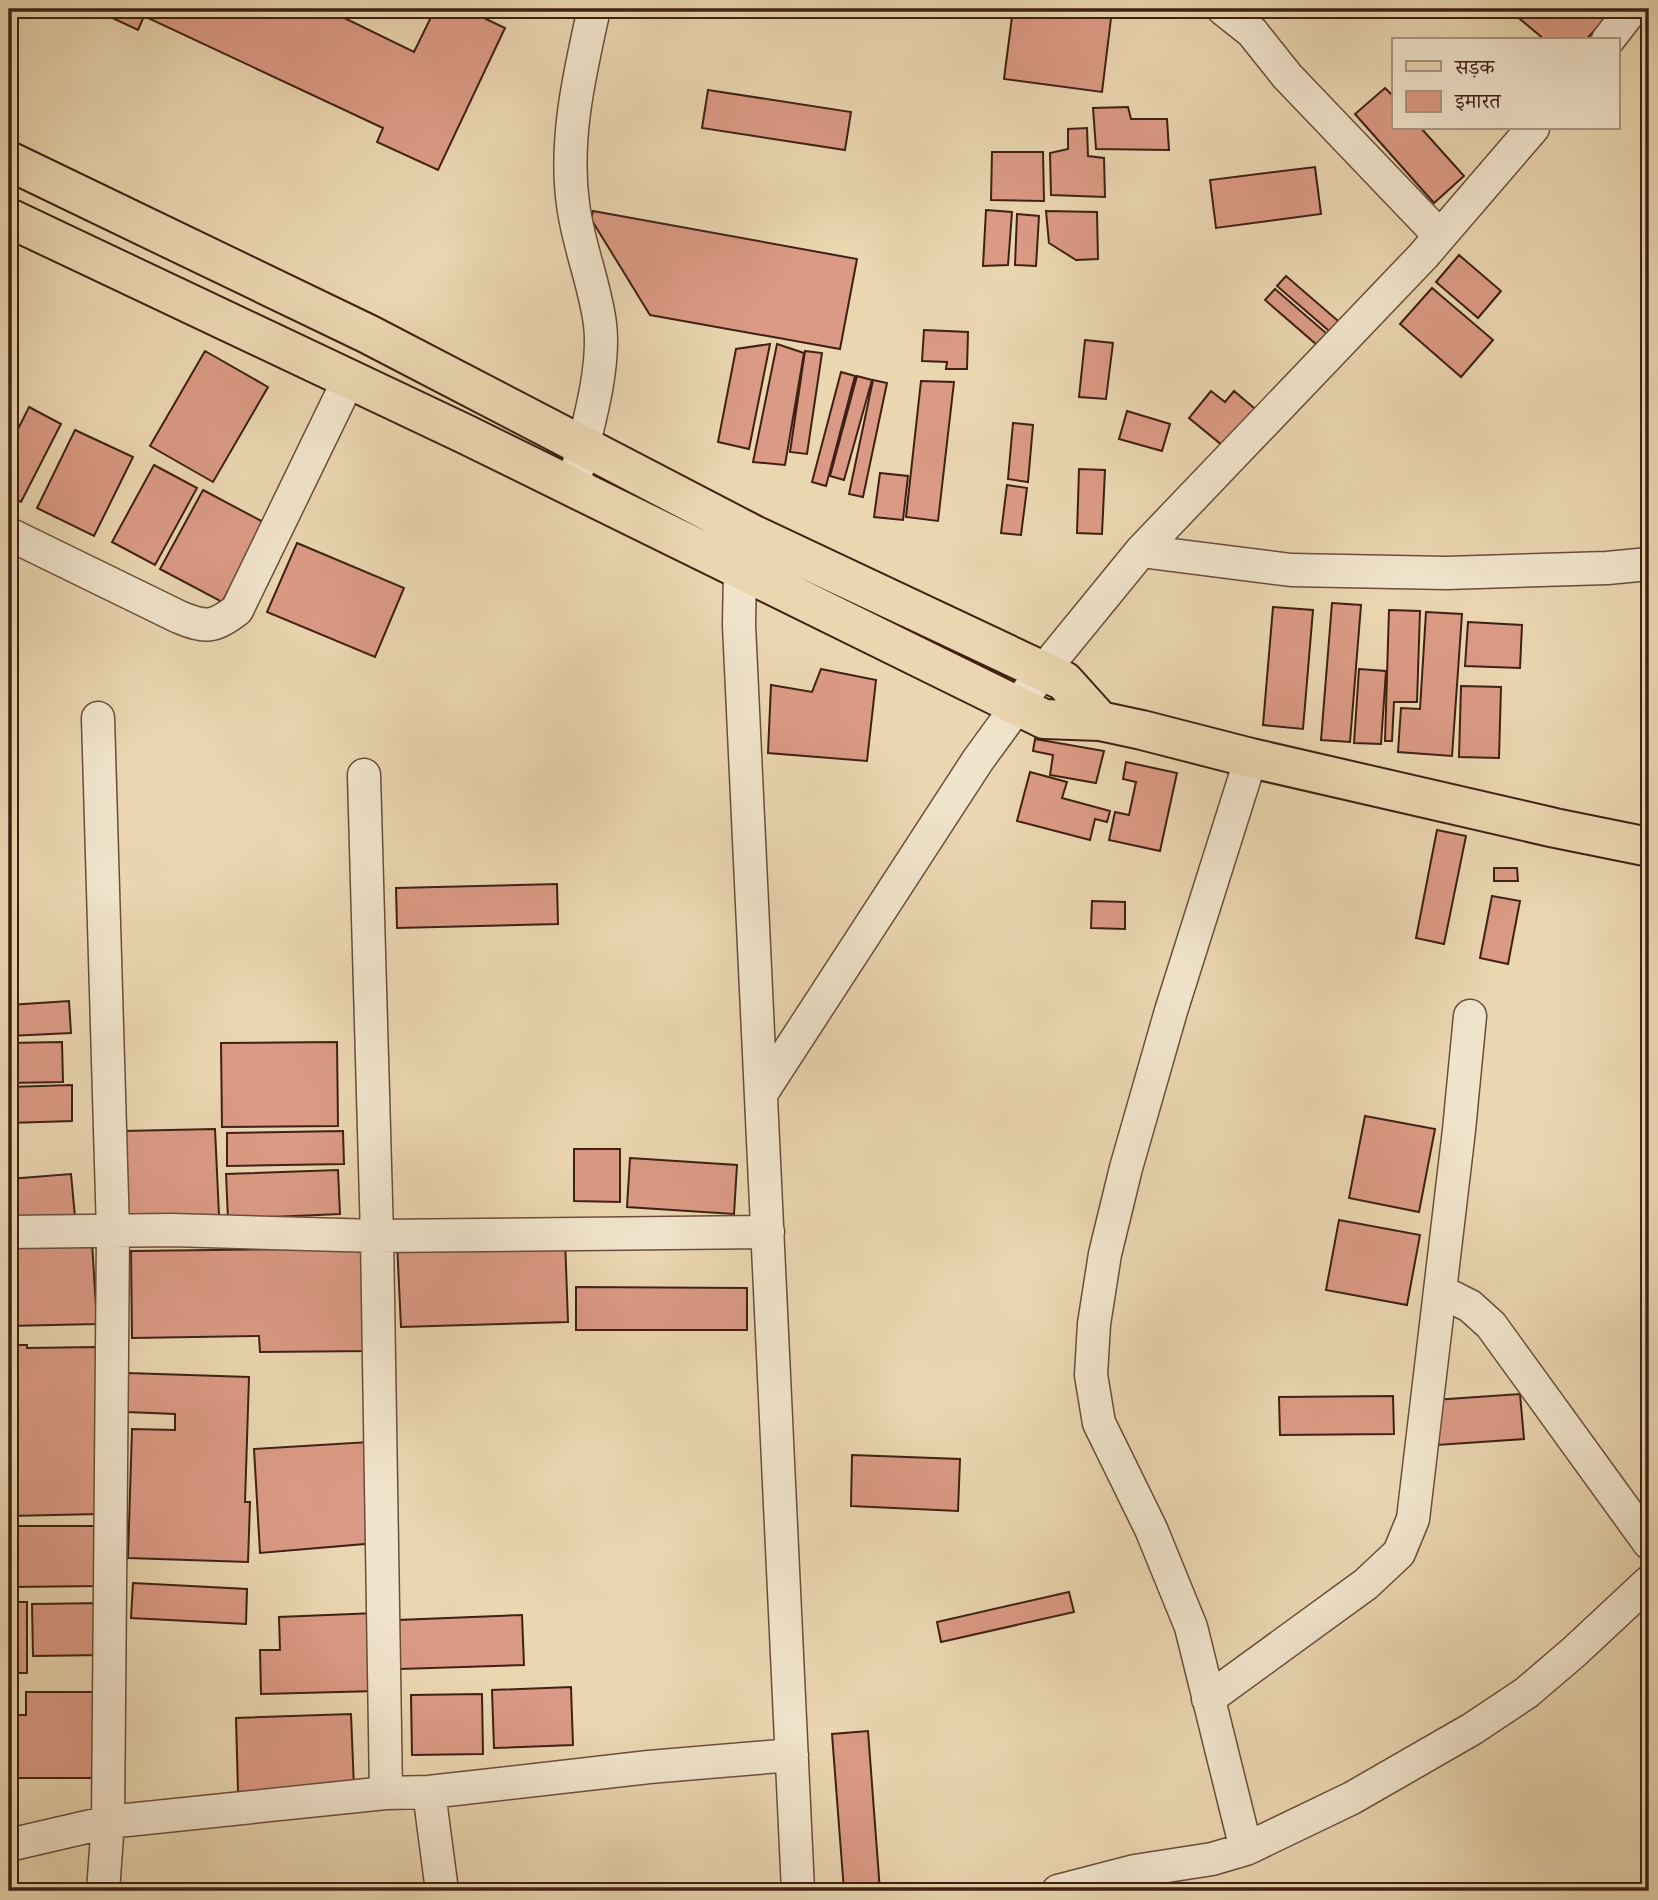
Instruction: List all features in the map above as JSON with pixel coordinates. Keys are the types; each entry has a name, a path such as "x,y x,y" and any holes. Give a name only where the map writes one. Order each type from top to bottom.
{"main road":[{"path":"9,161 368,334 754,534 1064,681 1100,722"},
{"path":"9,218 573,487 1044,719 1100,722 1649,847"}],"street":[{"path":"573,487 599,366 600,325 572,203 571,150 578,81 594,9"},
{"path":"1223,9 1252,32 1287,76 1440,236"},
{"path":"1610,38 1632,9"},
{"path":"761,1094 978,760 1043,671 1141,551 1440,236 1531,130"},
{"path":"9,534 178,618 201,626 219,623 237,610 349,379"},
{"path":"1141,551 1304,570 1447,573 1607,568 1649,564"},
{"path":"740,570 739,625 798,1891"},
{"path":"98,718 113,1233 108,1822 103,1891"},
{"path":"1246,1849 1191,1627 1151,1529 1099,1423 1091,1375 1094,1324 1105,1254 1126,1168 1171,1011 1251,758"},
{"path":"364,775 377,1237 386,1793"},
{"path":"1208,1699 1366,1584 1399,1553 1413,1519 1470,1016"},
{"path":"9,1232 113,1233 172,1230 377,1237 768,1232"},
{"path":"1440,1291 1470,1306 1491,1325 1649,1543"},
{"path":"1058,1891 1135,1871 1212,1860 1246,1849 1352,1798 1515,1700 1574,1652 1649,1582"},
{"path":"9,1845 108,1822 386,1793 429,1793 635,1769 792,1755"},
{"path":"429,1793 442,1891"}],"building":[{"path":"93,9 326,9 414,52 435,9 465,9 505,28 438,170 377,142 383,128 144,16 138,30"},
{"path":"1013,9 1112,10 1102,92 1004,79"},
{"path":"1508,9 1600,9 1608,15 1588,38 1543,38"},
{"path":"1385,88 1392,95 1392,130 1423,130 1464,176 1434,203 1355,114"},
{"path":"708,90 851,112 845,150 702,128"},
{"path":"1128,107 1131,119 1167,119 1169,150 1096,149 1093,108"},
{"path":"1087,128 1088,156 1104,158 1105,197 1051,195 1050,153 1068,149 1068,129"},
{"path":"992,152 1043,152 1044,201 991,200"},
{"path":"1315,167 1321,214 1216,228 1210,180"},
{"path":"986,210 1012,212 1008,265 983,266"},
{"path":"593,211 857,259 840,349 650,315 591,219"},
{"path":"1046,211 1097,212 1098,259 1076,260 1049,243"},
{"path":"1017,214 1039,216 1036,266 1015,265"},
{"path":"1459,255 1501,291 1478,318 1436,282"},
{"path":"1286,276 1344,326 1335,336 1277,286"},
{"path":"1432,288 1493,340 1461,377 1400,324"},
{"path":"1275,289 1334,340 1324,351 1265,300"},
{"path":"924,330 968,332 967,369 946,369 947,362 922,361"},
{"path":"1085,340 1113,343 1106,399 1079,397"},
{"path":"770,344 749,449 718,442 736,349"},
{"path":"777,344 804,353 785,465 753,462"},
{"path":"205,351 268,387 213,482 150,446"},
{"path":"805,351 822,353 807,454 790,452"},
{"path":"841,372 855,376 826,486 812,482"},
{"path":"857,376 872,380 844,480 830,476"},
{"path":"873,380 887,383 863,497 849,494"},
{"path":"921,381 954,382 938,521 906,517"},
{"path":"1211,391 1225,402 1234,391 1260,413 1228,450 1189,418"},
{"path":"29,407 61,424 21,502 9,496 9,447"},
{"path":"1127,411 1170,424 1162,451 1119,439"},
{"path":"1013,423 1033,425 1028,482 1008,479"},
{"path":"75,430 133,457 94,536 37,508"},
{"path":"154,465 197,488 155,565 112,542"},
{"path":"1079,469 1105,470 1102,534 1077,533"},
{"path":"880,473 908,476 903,520 874,517"},
{"path":"1007,485 1027,488 1021,535 1001,533"},
{"path":"203,490 265,523 222,602 160,569"},
{"path":"297,543 404,588 375,657 267,612"},
{"path":"1332,603 1361,605 1350,742 1321,740"},
{"path":"1273,607 1313,610 1303,729 1263,725"},
{"path":"1389,610 1420,611 1417,702 1394,702 1392,741 1385,741"},
{"path":"1426,612 1462,614 1452,756 1398,752 1401,708 1420,709"},
{"path":"1468,622 1522,625 1520,668 1465,666"},
{"path":"821,669 876,680 867,761 768,753 771,685 812,692"},
{"path":"1359,669 1386,671 1381,744 1354,743"},
{"path":"1461,686 1501,687 1499,758 1459,757"},
{"path":"1035,739 1104,751 1096,783 1050,775 1053,755 1033,751"},
{"path":"1126,762 1177,773 1160,851 1109,840 1115,812 1129,815 1136,782 1123,779"},
{"path":"1030,772 1067,782 1062,798 1110,811 1107,822 1095,819 1090,840 1017,821"},
{"path":"1437,830 1466,836 1444,944 1416,938"},
{"path":"1494,868 1517,868 1518,881 1494,881"},
{"path":"557,884 558,924 397,928 396,888"},
{"path":"1492,896 1520,901 1508,964 1480,958"},
{"path":"1092,901 1125,902 1125,929 1091,928"},
{"path":"69,1001 71,1033 9,1036 9,1005"},
{"path":"62,1042 63,1082 9,1083 9,1043"},
{"path":"337,1042 338,1126 222,1127 221,1043"},
{"path":"72,1085 72,1121 9,1123 9,1087"},
{"path":"1365,1116 1435,1129 1419,1212 1349,1198"},
{"path":"215,1129 219,1215 123,1216 123,1131"},
{"path":"343,1131 344,1164 227,1166 227,1133"},
{"path":"574,1149 620,1149 620,1202 574,1201"},
{"path":"630,1158 737,1165 734,1214 627,1207"},
{"path":"338,1170 340,1214 228,1219 226,1174"},
{"path":"71,1174 75,1217 9,1223 9,1179"},
{"path":"1339,1220 1420,1235 1407,1305 1326,1290"},
{"path":"565,1238 568,1322 401,1327 397,1243"},
{"path":"92,1242 97,1324 9,1326 9,1245"},
{"path":"372,1248 372,1351 260,1352 259,1336 132,1338 131,1251"},
{"path":"576,1287 747,1288 747,1330 576,1330"},
{"path":"9,1345 27,1345 27,1348 97,1347 99,1514 9,1516"},
{"path":"127,1373 249,1377 245,1502 250,1502 248,1562 128,1558 132,1429 175,1430 175,1414 127,1412"},
{"path":"1520,1394 1524,1439 1437,1445 1434,1400"},
{"path":"1393,1396 1394,1434 1280,1435 1279,1397"},
{"path":"369,1442 376,1543 260,1553 254,1449"},
{"path":"852,1455 960,1459 958,1511 851,1506"},
{"path":"9,1526 100,1526 101,1586 9,1587"},
{"path":"133,1583 247,1589 246,1624 131,1618"},
{"path":"1069,1592 1074,1612 941,1642 937,1622"},
{"path":"9,1602 27,1602 27,1673 9,1673"},
{"path":"104,1603 104,1655 33,1656 32,1604"},
{"path":"376,1613 378,1691 261,1694 260,1650 280,1650 279,1617"},
{"path":"522,1615 524,1665 400,1669 398,1620"},
{"path":"571,1687 573,1745 494,1748 492,1690"},
{"path":"26,1692 100,1692 100,1778 9,1778 9,1715 26,1715"},
{"path":"482,1694 483,1754 412,1755 411,1695"},
{"path":"351,1714 354,1788 238,1792 236,1718"},
{"path":"868,1731 880,1891 844,1891 832,1734"}]}
